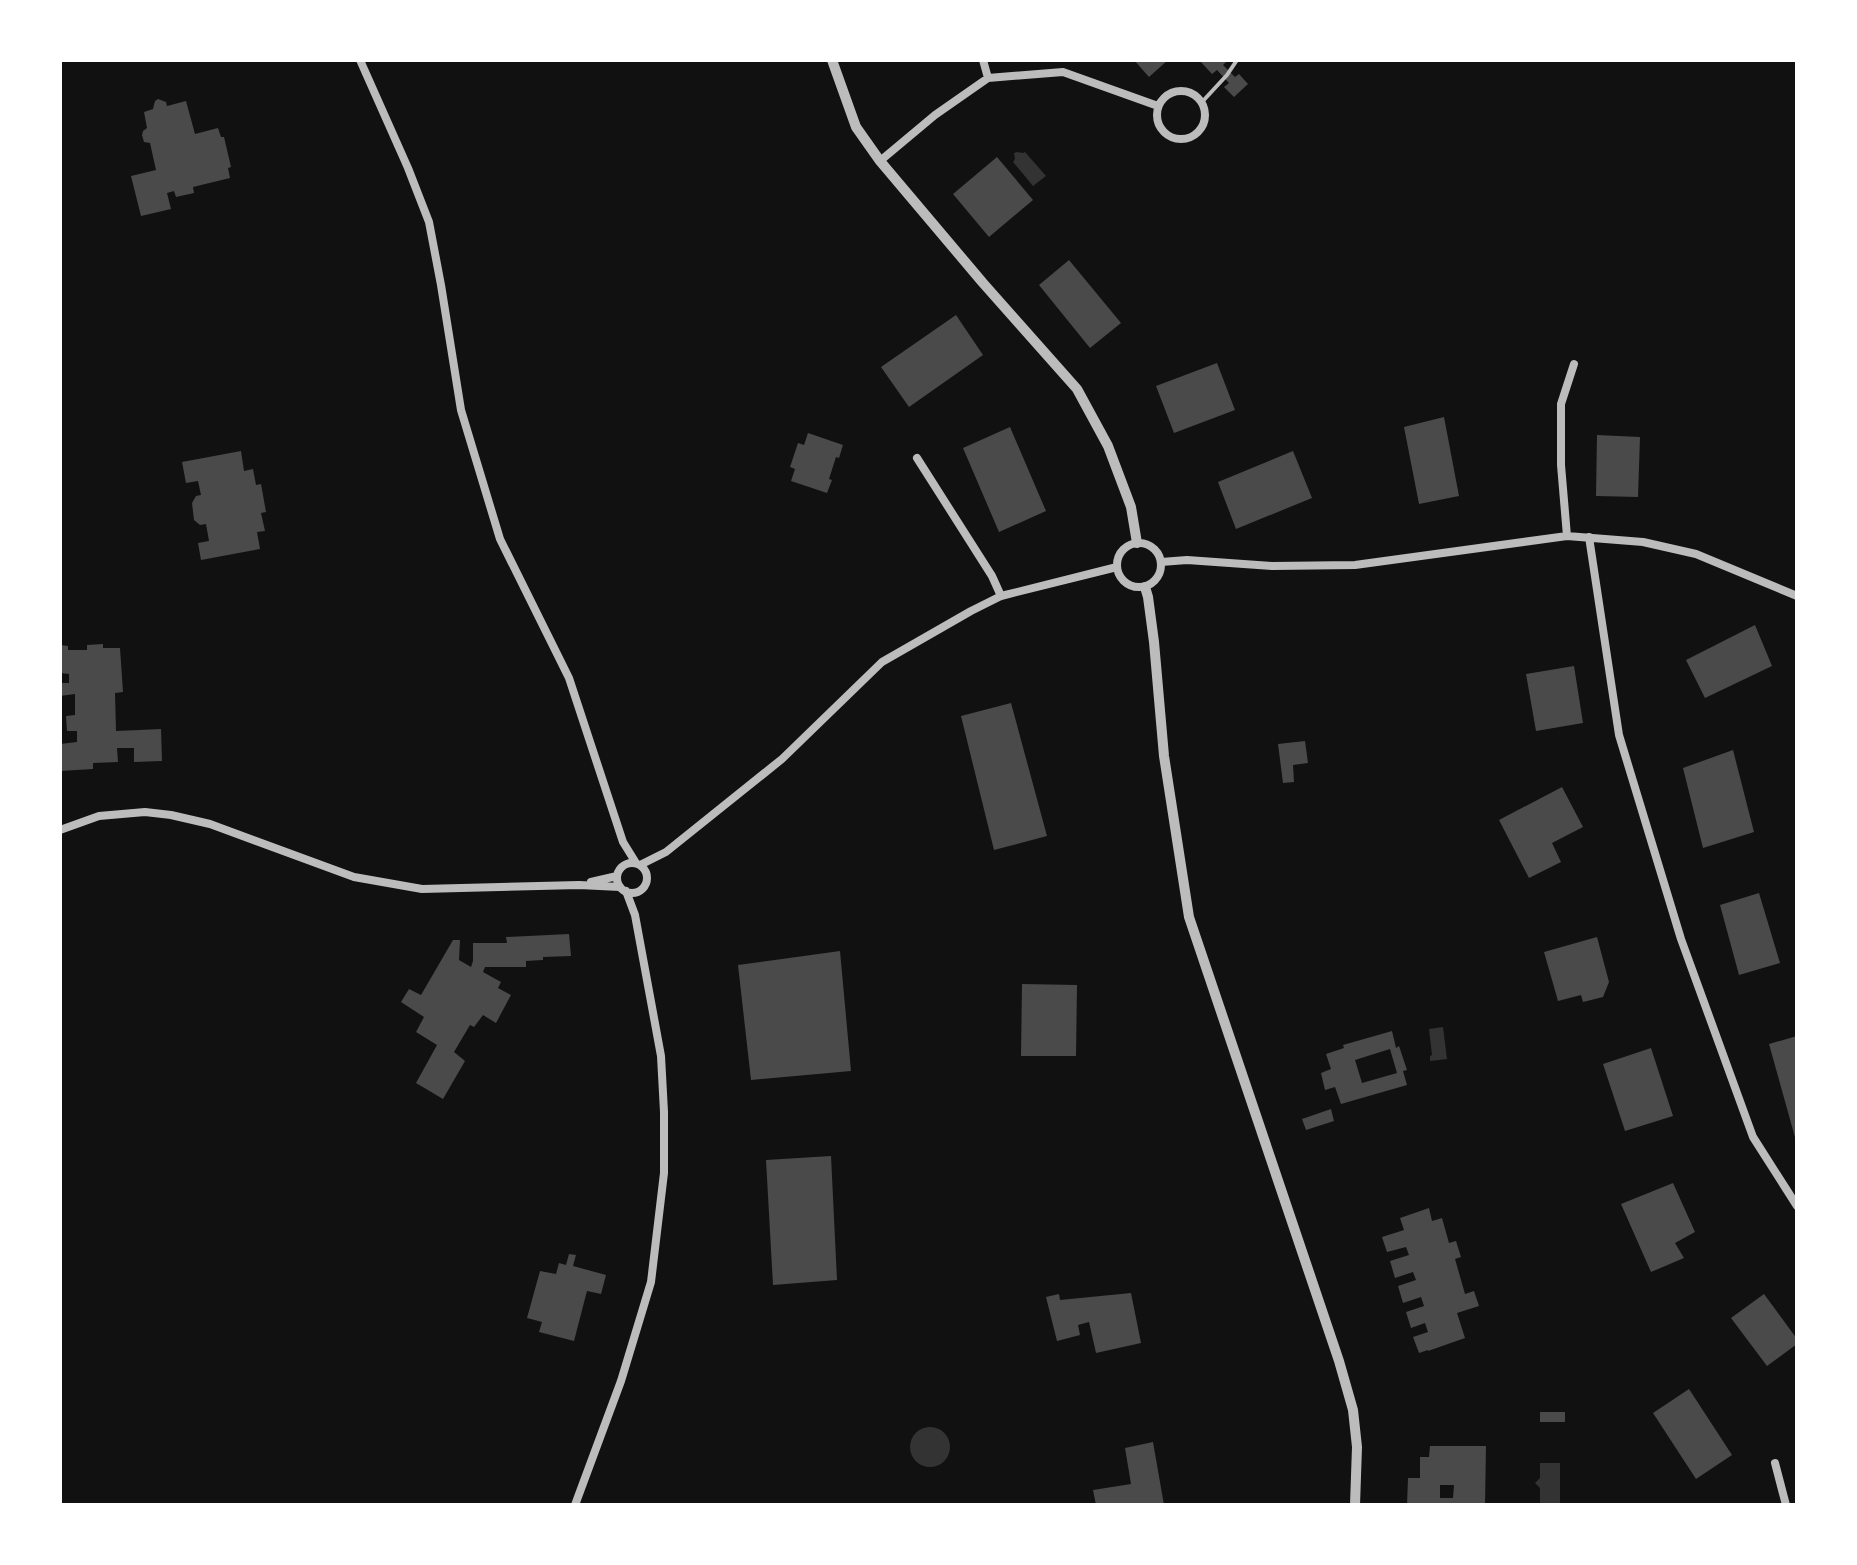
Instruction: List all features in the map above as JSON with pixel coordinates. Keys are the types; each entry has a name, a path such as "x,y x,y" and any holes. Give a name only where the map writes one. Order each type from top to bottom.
{"street":[{"path":"360,60 429,222 461,410 500,539 569,678 623,842 647,877"},
{"path":"832,60 856,127 880,161 1077,389 1108,446 1131,507 1137,543"},
{"path":"983,60 988,78"},
{"path":"880,161 935,115 988,78 1063,72 1158,106"},
{"path":"1184,91 1194,95 1202,102 1205,114 1203,126 1195,135 1183,139 1171,137 1162,130 1157,118 1158,106 1164,97 1174,92 1184,91"},
{"path":"1567,536 1561,465 1561,404 1574,364"},
{"path":"917,458 992,576 1001,596"},
{"path":"1161,562 1187,560 1272,566 1355,565 1567,536 1589,537 1643,542 1696,554 1797,596"},
{"path":"1589,537 1619,735 1681,939 1753,1137 1797,1206"},
{"path":"1137,543 1151,546 1161,562 1158,578 1152,584 1137,588 1119,574 1117,567 1122,551 1137,543"},
{"path":"60,830 99,816 145,812 210,824 354,877 422,889 579,885 637,891 644,887 647,877 666,852 782,759 882,662 1001,596 1117,567"},
{"path":"1145,587 1154,642 1164,756 1189,917 1343,1373 1355,1423 1355,1505"},
{"path":"617,876 622,866 623,842"},
{"path":"622,866 638,864 666,852"},
{"path":"579,885 617,876"},
{"path":"575,1505 621,1381 651,1282 664,1173 661,1056 635,915 617,876"},
{"path":"635,915 637,891"},
{"path":"1775,1463 1786,1505"}],"lane":[{"path":"1202,102 1237,60"}],"shaded area":[{"path":"1025,152 1046,176 1033,186 1013,162 1014,153"},
{"path":"1443,1027 1447,1059 1430,1061 1429,1029"},
{"path":"930,1427 944,1433 950,1447 944,1461 930,1467 916,1461 910,1447 916,1433"},
{"path":"1540,1463 1560,1463 1560,1503 1540,1504 1540,1488 1535,1483 1540,1478"}],"building":[{"path":"1134,60 1168,60 1149,77"},
{"path":"1199,60 1228,60 1223,65 1235,77 1239,74 1248,84 1234,97 1224,87 1229,83 1217,70 1212,74"},
{"path":"158,99 166,102 167,106 186,101 195,134 218,128 221,137 224,137 231,167 228,168 230,178 193,187 194,193 176,197 174,191 167,193 171,209 141,216 131,176 156,170 150,143 144,142 142,135 147,128 144,112 153,109"},
{"path":"997,157 1033,200 989,237 953,194"},
{"path":"1069,260 1121,323 1090,348 1039,285"},
{"path":"956,315 983,355 909,407 881,367"},
{"path":"1217,363 1235,410 1174,433 1156,386"},
{"path":"1444,417 1459,496 1419,504 1404,427"},
{"path":"1010,427 1046,511 999,532 963,448"},
{"path":"808,433 843,445 839,458 836,457 827,493 791,481 795,469 790,467 798,443 804,445"},
{"path":"1597,435 1640,437 1638,497 1596,496"},
{"path":"241,451 244,471 253,469 256,485 261,484 266,512 261,513 265,531 257,532 260,549 201,560 198,543 209,541 206,524 200,525 194,520 192,503 196,496 201,495 198,481 186,483 182,462"},
{"path":"1293,451 1312,498 1236,529 1218,482"},
{"path":"1755,625 1772,666 1705,698 1686,660"},
{"path":"103,644 103,648 120,648 123,692 115,693 116,731 161,729 162,761 134,762 134,748 117,748 118,762 93,763 93,769 60,771 60,744 77,742 77,731 67,731 66,716 75,715 75,694 60,696 60,683 69,683 69,674 60,673 60,645 68,646 68,650 87,650 87,645"},
{"path":"1574,666 1583,723 1536,731 1526,674"},
{"path":"1011,703 1047,836 994,850 961,716"},
{"path":"1305,741 1308,763 1293,765 1294,782 1283,783 1278,744"},
{"path":"1733,750 1754,832 1703,848 1683,768"},
{"path":"1562,787 1583,827 1552,843 1561,862 1529,878 1499,820"},
{"path":"1759,893 1780,963 1739,975 1720,905"},
{"path":"569,934 571,956 526,961 526,967 485,967 483,972 501,982 498,988 511,995 496,1023 483,1015 474,1027 470,1025 454,1052 465,1061 443,1099 416,1083 437,1045 416,1032 424,1017 401,1002 409,989 421,995 453,940 460,940 459,960 471,967 473,943 507,943 506,937"},
{"path":"1597,937 1609,982 1603,997 1583,1002 1581,995 1558,1001 1544,952"},
{"path":"840,951 851,1071 751,1080 738,965"},
{"path":"1022,984 1077,985 1076,1056 1021,1056"},
{"path":"1392,1031 1407,1070 1403,1071 1407,1085 1341,1104 1335,1087 1325,1090 1321,1073 1331,1069 1326,1054 1344,1048 1343,1045","holes":["1390,1049 1397,1073 1362,1083 1355,1060"]},
{"path":"1797,1036 1797,1141 1796,1141 1769,1044"},
{"path":"1651,1048 1673,1116 1625,1131 1603,1064"},
{"path":"1331,1109 1334,1121 1306,1130 1302,1119"},
{"path":"831,1156 837,1280 773,1285 766,1160"},
{"path":"1673,1183 1695,1232 1675,1243 1684,1258 1651,1272 1621,1204"},
{"path":"1429,1208 1432,1221 1442,1218 1449,1243 1456,1241 1461,1257 1455,1259 1465,1294 1474,1291 1479,1306 1457,1313 1465,1338 1419,1353 1413,1337 1428,1332 1425,1323 1411,1328 1406,1312 1424,1306 1421,1297 1403,1303 1398,1286 1416,1280 1413,1272 1395,1278 1390,1261 1409,1255 1406,1247 1387,1252 1382,1237 1404,1230 1400,1218"},
{"path":"569,1254 576,1255 573,1266 606,1275 601,1294 587,1291 574,1341 539,1332 542,1322 527,1318 540,1271 556,1274 559,1263 566,1265"},
{"path":"1131,1293 1141,1343 1096,1353 1089,1322 1078,1325 1080,1335 1057,1341 1046,1297 1059,1294 1060,1300"},
{"path":"1764,1294 1797,1339 1797,1344 1767,1366 1731,1318"},
{"path":"1689,1389 1732,1455 1696,1479 1653,1413"},
{"path":"1540,1412 1565,1412 1565,1422 1540,1422"},
{"path":"1153,1442 1164,1505 1096,1505 1093,1490 1131,1484 1125,1448"},
{"path":"1430,1446 1486,1446 1485,1505 1407,1505 1408,1478 1420,1478 1420,1457 1429,1457","holes":["1440,1485 1454,1485 1453,1498 1440,1498"]}]}
